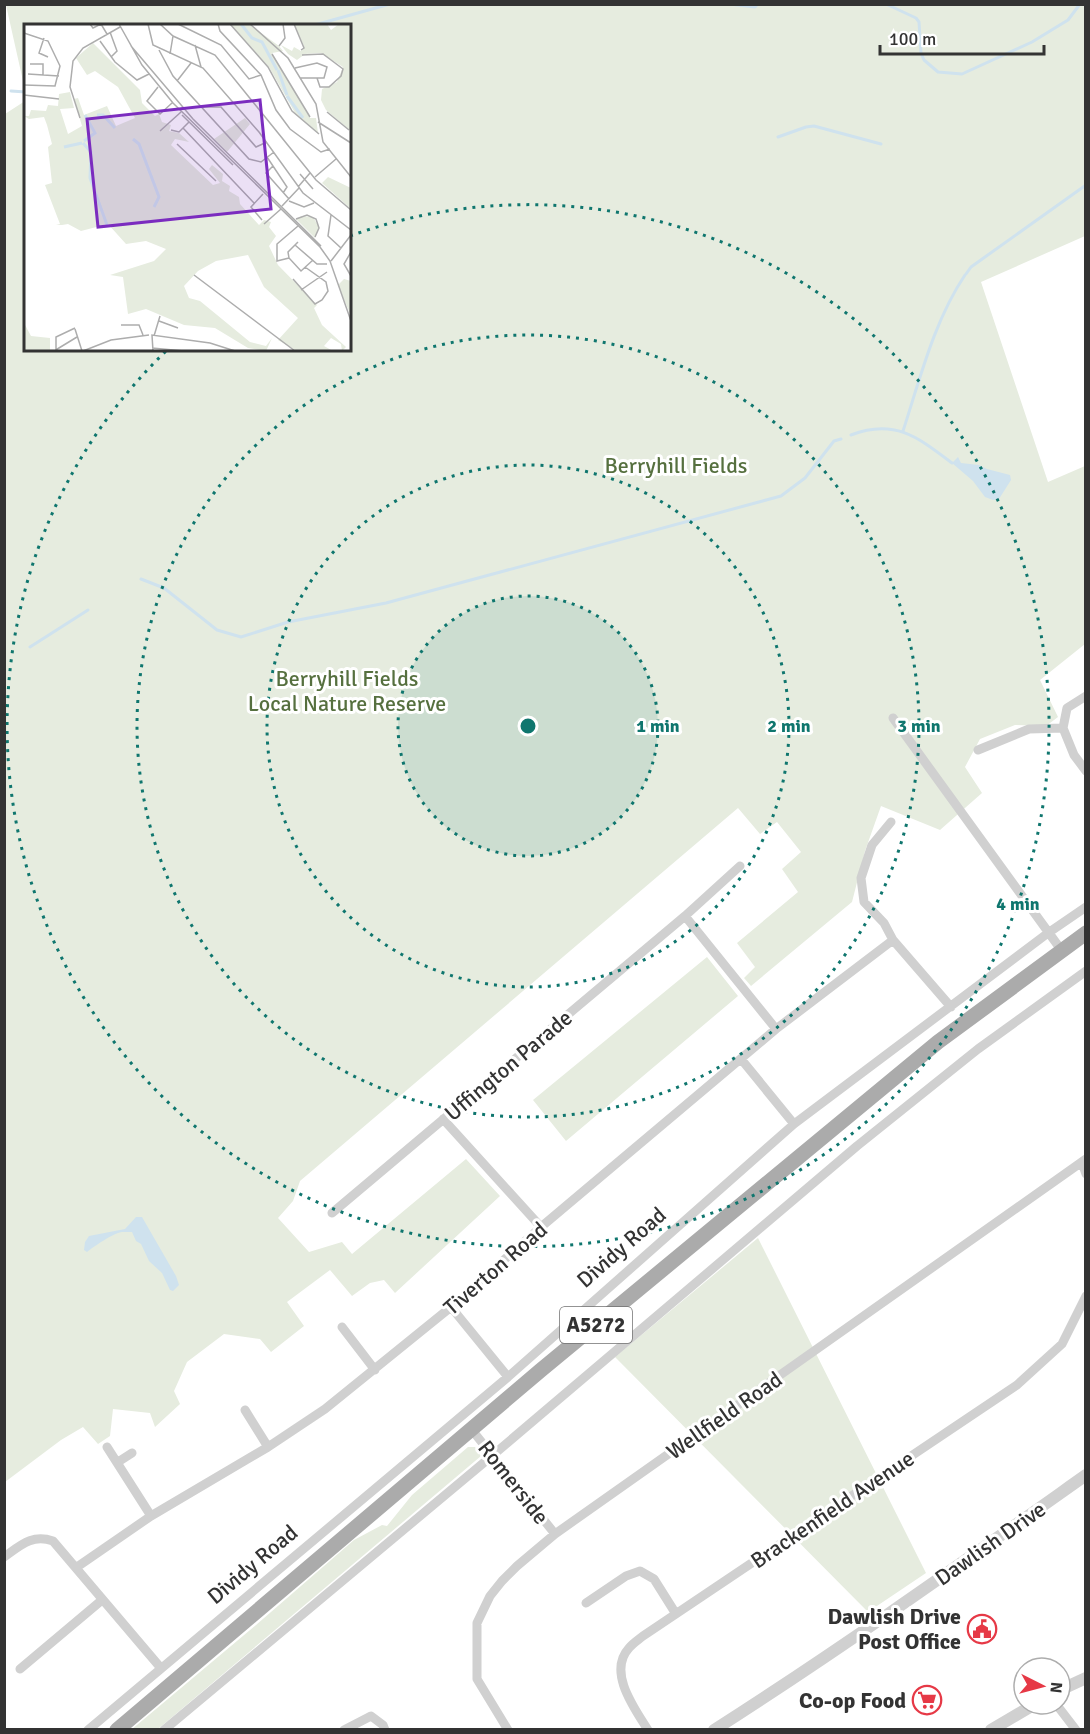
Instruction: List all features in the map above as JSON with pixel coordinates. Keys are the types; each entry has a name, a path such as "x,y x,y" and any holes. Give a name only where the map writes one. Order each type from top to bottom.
{"main road":[{"name":"Dividy Road","path":"117,1730 550,1363 938,1042 1086,933"}],"street":[{"path":"1086,696 1067,708 1063,728 1074,755 1086,771"},
{"path":"894,718 1062,951"},
{"path":"978,750 1029,729 1063,728"},
{"path":"891,822 873,845 861,878 864,902 884,923 893,940 951,1007"},
{"name":"Uffington Parade","path":"332,1213 685,916 740,866"},
{"name":"Dividy Road","path":"88,1730 160,1667 207,1631 508,1377 794,1124 1086,907"},
{"path":"685,916 776,1029"},
{"name":"Tiverton Road","path":"77,1568 151,1516 268,1447 325,1409 451,1307 541,1227 776,1029 893,940"},
{"path":"164,1730 493,1455 856,1146 978,1049 1086,971"},
{"path":"741,1059 794,1124"},
{"path":"443,1119 541,1227"},
{"path":"1084,1161 1086,1174"},
{"name":"Wellfield Road","path":"508,1730 477,1678 477,1623 490,1596 517,1566 555,1534 1084,1161"},
{"name":"Brackenfield Avenue","path":"648,1730 624,1691 621,1666 627,1649 1017,1385 1062,1344 1086,1296"},
{"path":"451,1307 508,1377"},
{"path":"342,1328 375,1370"},
{"path":"245,1410 268,1447"},
{"name":"Romerside","path":"472,1430 555,1534"},
{"path":"107,1448 151,1516"},
{"path":"118,1462 132,1453"},
{"name":"Dawlish Drive","path":"714,1730 774,1692 1086,1475"},
{"path":"4,1557 27,1540 44,1538 53,1540 160,1667"},
{"path":"586,1603 626,1576 640,1571 654,1579 676,1614"},
{"path":"20,1669 102,1600"},
{"path":"1072,1684 1086,1678"},
{"path":"344,1730 371,1716 383,1725 385,1730"},
{"path":"991,1730 1015,1716"},
{"path":"1065,1716 1076,1730"}],"green space":[{"name":"Berryhill Fields Local Nature Reserve","path":"6,5 1085,5 1085,236 981,282 1048,482 1085,466 1085,644 1040,680 1058,717 1046,726 1015,725 980,739 965,767 982,793 940,830 881,806 865,851 852,902 751,986 744,978 755,967 737,943 798,892 782,869 801,852 777,822 760,834 738,808 300,1181 293,1201 278,1218 309,1252 342,1242 352,1254 466,1159 500,1196 395,1293 384,1280 370,1283 352,1296 330,1270 287,1302 304,1326 271,1352 260,1339 224,1334 187,1362 174,1391 180,1404 155,1427 150,1413 113,1409 110,1436 98,1444 83,1427 61,1440 5,1482 5,114 24,102 24,351 351,351 351,24 24,24 24,86"},
{"path":"707,957 738,996 566,1141 533,1100"},
{"path":"758,1238 926,1573 868,1612 615,1357"},
{"path":"468,1447 475,1447 481,1456 158,1729 131,1730 354,1540 382,1525 387,1526 412,1495"}],"water":[{"path":"958,457 961,463 979,465 1010,475 1011,480 999,499 993,500 985,497 973,481 952,463"},
{"path":"136,1217 142,1217 176,1276 179,1285 173,1291 170,1290 162,1273 149,1261 132,1232 119,1233 87,1252 84,1250 89,1236 125,1229"}],"waterway":[{"path":"318,24 390,4"},
{"path":"729,4 755,7 758,4"},
{"path":"886,4 916,18 919,22 921,53 924,60 938,72 962,74 1032,42 1068,20 1080,4"},
{"path":"11,91 24,92"},
{"path":"778,137 814,126 881,144"},
{"path":"966,274 971,267 1086,185"},
{"path":"903,431 936,331 965,275"},
{"path":"851,435 881,429 906,433 952,463"},
{"path":"141,579 164,588 217,630 241,637 288,622 386,603 781,496 805,478 834,441 841,439"},
{"path":"30,647 88,610"}],"place":[{"name":"Dawlish Drive Post Office","path":"982,1629"},
{"name":"Co-op Food","path":"927,1700"}],"park label":[{"name":"Berryhill Fields","path":"676,465"}]}
